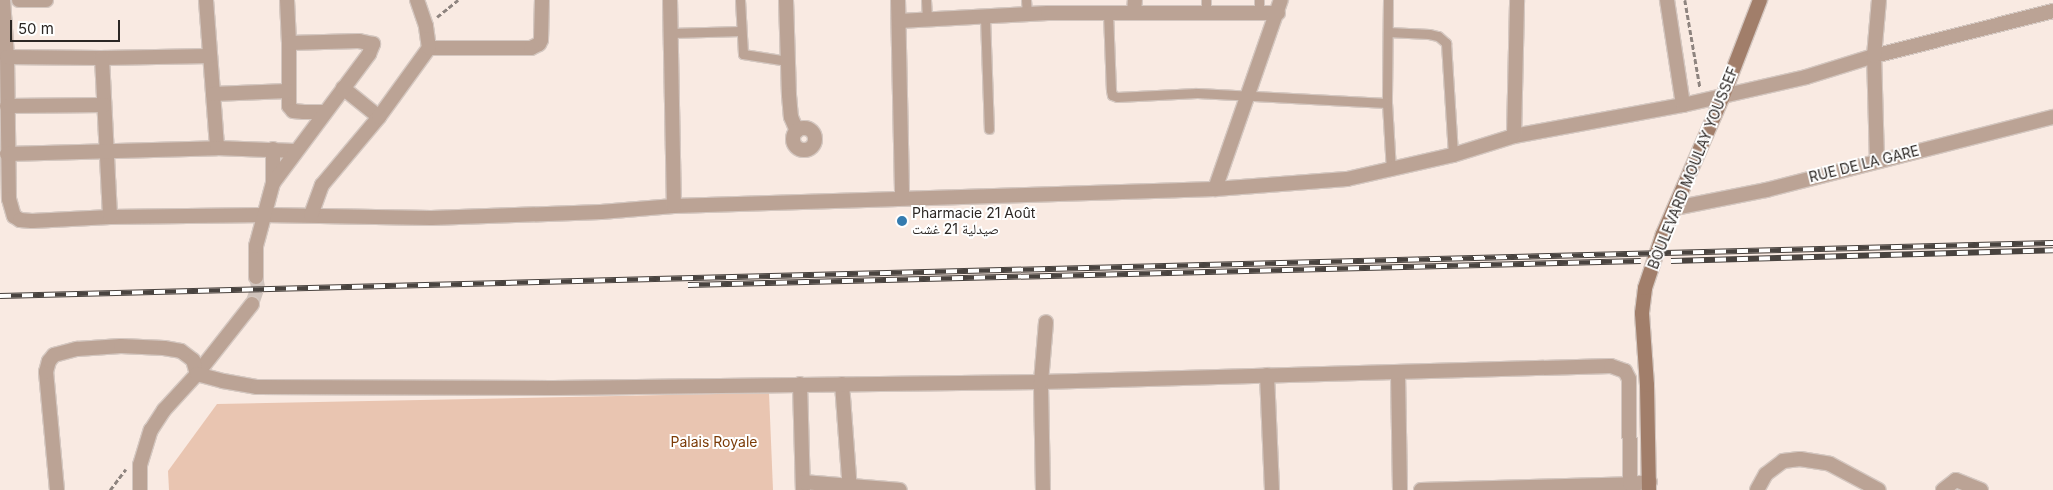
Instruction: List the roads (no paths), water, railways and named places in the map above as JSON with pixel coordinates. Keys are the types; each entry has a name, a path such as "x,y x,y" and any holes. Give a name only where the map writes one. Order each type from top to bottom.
{"main road":[{"name":"BOULEVARD MOULAY YOUSSEF","path":"1649,486 1642,313 1645,288 1663,234 1723,96 1760,0"}],"street":[{"path":"46,0 21,0 2,6 7,56 8,199 14,216 20,220 265,215 440,218 601,212 674,206 1215,189 1347,179 1391,171 1453,155 1514,136 1682,98 1723,96 1806,77 1874,56 2053,10"},
{"path":"206,0 217,148"},
{"path":"287,0 290,43 288,91 290,109 304,112 323,112"},
{"path":"311,215 322,185 379,117 429,48 426,26 417,0"},
{"path":"429,48 531,48 539,44 541,40 542,0"},
{"path":"670,0 674,206"},
{"path":"786,0 787,61 791,117 797,131"},
{"path":"898,0 902,198"},
{"path":"1514,136 1516,0"},
{"path":"1667,0 1682,98"},
{"path":"1877,161 1874,56 1879,0"},
{"path":"899,21 985,17 1026,7 1048,6 1108,13 1135,7 1279,6 1215,189"},
{"path":"273,182 323,112 373,48 373,44 359,41 290,43"},
{"path":"7,56 102,58 210,56"},
{"path":"102,58 110,217"},
{"path":"343,88 379,117"},
{"path":"212,94 288,91"},
{"path":"7,106 104,105"},
{"name":"RUE DE LA GARE","path":"1675,208 1766,190 2053,117"},
{"path":"7,154 217,148 295,151"},
{"path":"256,277 256,246 273,182 273,149"},
{"path":"140,490 140,465 150,430 164,410 231,334 252,304"},
{"path":"1043,490 1041,382 1046,322"},
{"path":"57,490 46,372 49,361 54,355 77,349 121,346 164,348 181,351 193,360 197,374"},
{"path":"197,374 223,381 257,386 554,388 1041,382 1619,368 1625,371 1629,378 1630,487"},
{"path":"1398,374 1400,490"},
{"path":"1267,376 1272,490"},
{"path":"800,384 803,486 900,490"},
{"path":"842,384 850,488"},
{"path":"1757,490 1766,474 1783,461 1800,459 1830,464 1879,490"},
{"path":"1943,490 1956,480 1981,490"},
{"path":"1421,490 1649,486"}],"lane":[{"path":"740,0 743,54 787,61"},
{"path":"926,0 927,19"},
{"path":"1388,0 1387,103 1391,171"},
{"path":"1108,13 1112,95 1117,97 1197,93 1249,94 1387,103"},
{"path":"985,17 989,129"},
{"path":"671,33 741,31"},
{"path":"1388,32 1429,34 1438,36 1446,43 1453,155"}],"tunnel":[{"path":"252,304 258,287 256,277"}],"railway":[{"path":"0,296 2053,243"},
{"path":"1671,261 2053,250"},
{"path":"688,285 1641,261"}],"place":[{"name":"Pharmacie 21 Août صيدلية 21 غشت","path":"902,221"}],"park label":[{"name":"Palais Royale","path":"714,442"}]}
